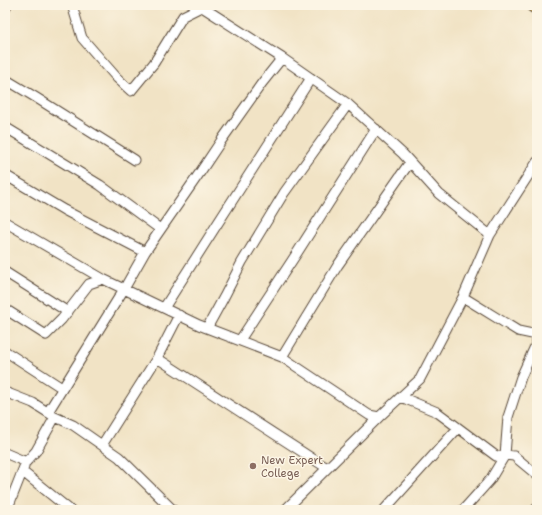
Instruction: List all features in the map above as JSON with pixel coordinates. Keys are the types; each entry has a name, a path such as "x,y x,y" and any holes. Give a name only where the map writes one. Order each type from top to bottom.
{"main road":[{"path":"533,5 537,7"}],"street":[{"path":"72,5 82,38 117,78 131,91 154,62 183,16 200,6 282,58 348,104 410,162 439,194 490,235"},
{"path":"7,510 26,462 36,451 62,388 160,229 262,83 282,58"},
{"path":"164,308 312,78"},
{"path":"5,79 135,160"},
{"path":"207,328 242,262 284,193 348,104"},
{"path":"5,127 100,185 160,229"},
{"path":"240,340 376,129"},
{"path":"282,357 338,265 410,162"},
{"path":"285,510 379,417 420,379 463,297 490,235 537,162"},
{"path":"5,175 64,210 145,252"},
{"path":"5,222 103,279 207,328 282,357 369,415 379,417"},
{"path":"5,272 68,312"},
{"path":"5,309 46,335 68,312 89,284 103,279"},
{"path":"463,297 518,331 537,335"},
{"path":"102,445 157,358 179,315"},
{"path":"463,510 490,480 505,455 508,418 521,377 537,342"},
{"path":"5,351 62,388"},
{"path":"157,358 327,468"},
{"path":"5,392 33,403 73,425 102,445 119,457 173,510"},
{"path":"401,396 437,412 496,456 514,456 537,475"},
{"path":"384,510 458,428"},
{"path":"5,453 26,462"},
{"path":"22,472 70,510"}],"place":[{"name":"New Expert College","path":"253,466"}]}
